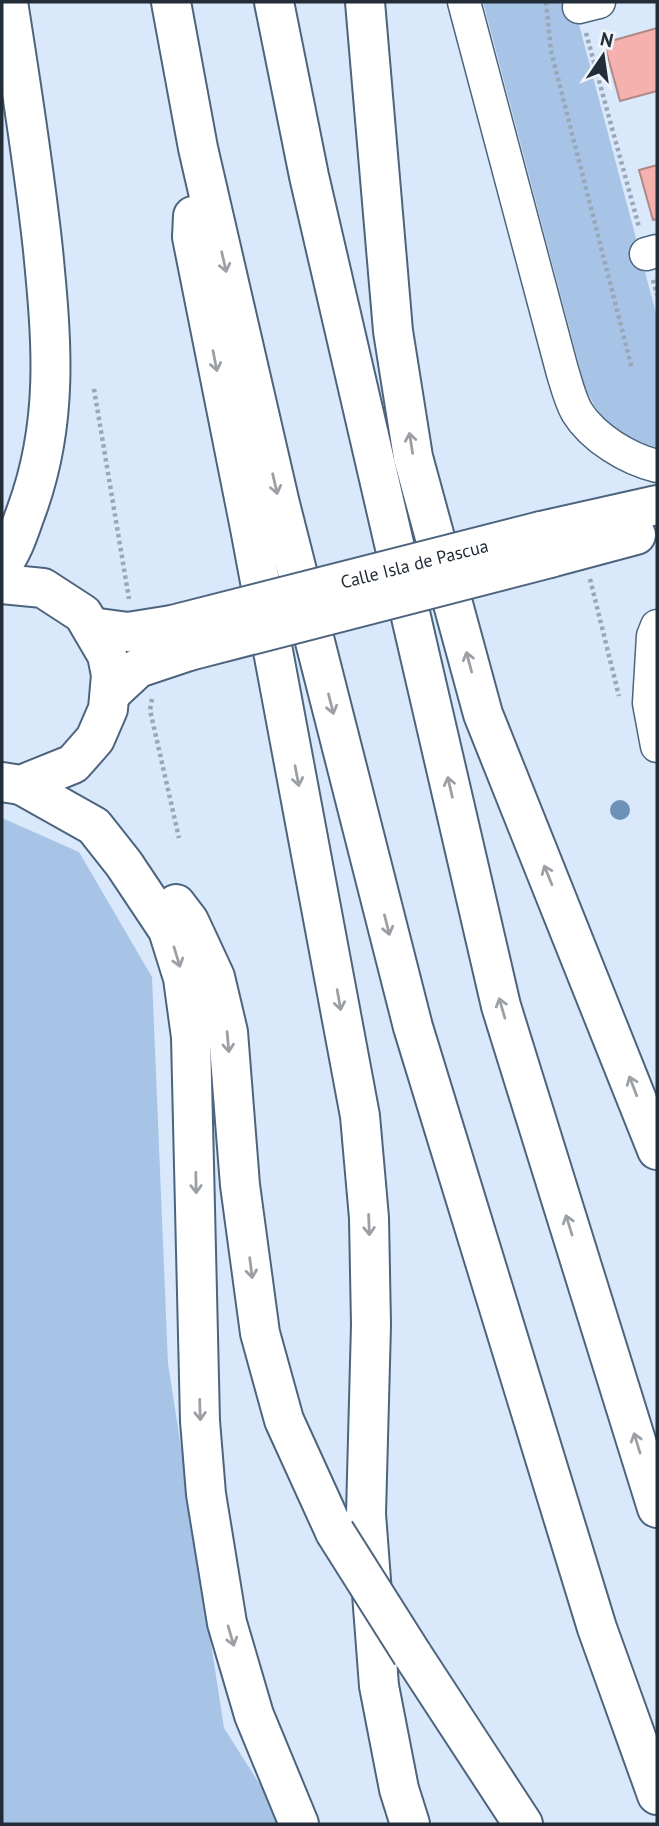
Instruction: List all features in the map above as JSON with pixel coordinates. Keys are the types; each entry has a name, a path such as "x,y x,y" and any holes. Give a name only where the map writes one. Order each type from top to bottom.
{"main road":[{"path":"2,565 10,554 32,495 52,401 52,343 38,209 8,2"},
{"path":"171,2 198,148 280,504 413,1027 597,1628 657,1795"},
{"path":"274,2 309,176 501,1006 657,1508"},
{"path":"365,2 393,331 413,457 483,714 657,1150"},
{"path":"198,148 192,237 360,1116 369,1218 371,1325 366,1514 379,1686 399,1789 410,1824"},
{"name":"Calle Isla de Pascua","path":"180,638 546,545 657,505"},
{"name":"Calle Isla de Pascua","path":"546,545 657,529"},
{"path":"2,584 43,588 83,614 107,655 111,676 108,709 95,739 72,764 12,783"},
{"path":"91,627 180,638"},
{"path":"110,694 138,668 180,638"},
{"path":"12,783 94,826 137,854 189,921 215,977 228,1032 240,1185 260,1333 284,1420 335,1532 523,1824"},
{"path":"94,826 168,930 183,978 191,1037 199,1395 206,1494 227,1623 254,1715 299,1824"}],"lane":[{"path":"464,2 562,370 577,411 594,432 637,461 657,466"},
{"path":"657,626 653,636 649,703 657,746"}],"path":[{"path":"546,2 551,51 632,369"},
{"path":"589,5 652,253 657,295"},
{"path":"94,389 127,597 132,602"},
{"path":"588,571 622,709"},
{"path":"155,687 150,710 180,838"}],"shaded area":[{"path":"483,2 573,2 657,317 657,448 613,427 598,411 585,387"},
{"path":"2,818 79,852 152,977 168,1363 224,1728 285,1824 2,1824"}],"building":[{"path":"657,28 657,91 620,101 604,43"},
{"path":"657,165 657,219 653,220 639,170"}]}
